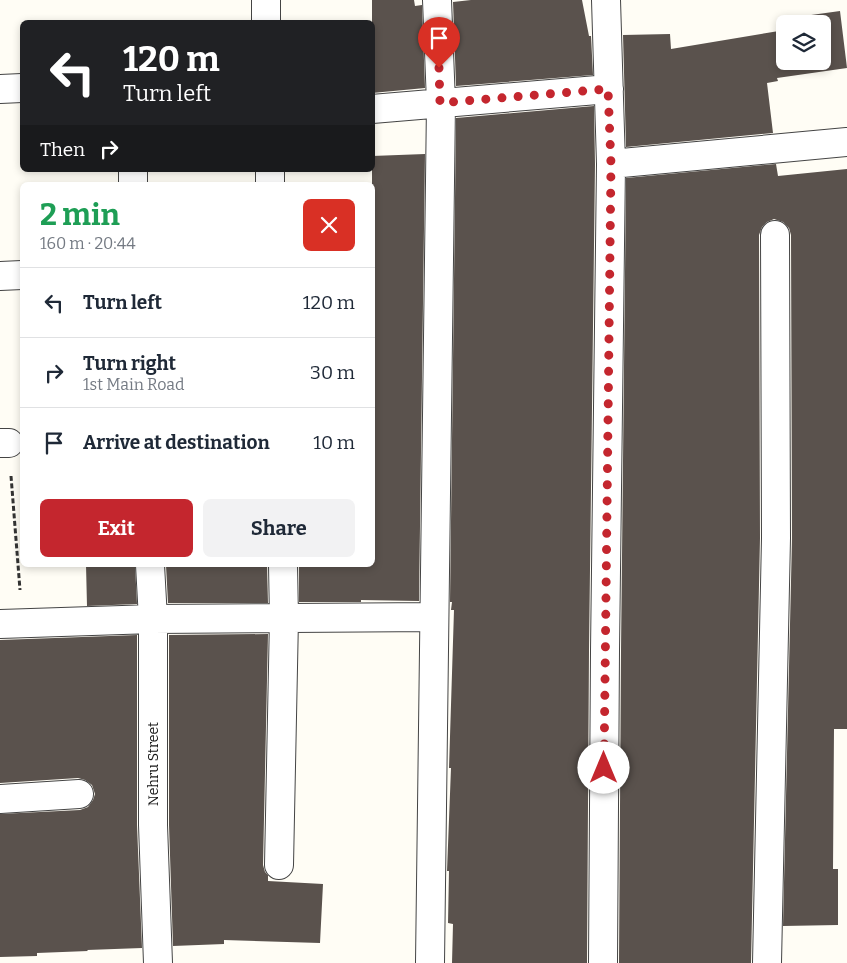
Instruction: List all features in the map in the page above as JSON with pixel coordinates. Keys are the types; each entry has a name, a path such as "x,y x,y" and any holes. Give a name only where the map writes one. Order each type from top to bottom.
{"street":[{"path":"266,0 266,20"},
{"path":"430,963 440,103 437,0"},
{"path":"603,963 611,164 606,0"},
{"path":"0,89 20,88"},
{"path":"375,109 608,89"},
{"path":"611,164 847,142"},
{"path":"767,963 776,538 775,235"},
{"path":"0,276 20,275"},
{"name":"Nehru Street","path":"150,567 153,619 152,824 158,963"},
{"path":"279,865 284,618 283,567"},
{"path":"11,624 153,619 434,617"},
{"path":"0,799 79,794"}],"path":[{"path":"4,443 11,624"}],"building":[{"path":"372,0 414,0 415,6 422,5 425,88 375,93 375,20 372,20"},
{"path":"471,0 582,0 589,36 591,36 593,75 456,86 453,2"},
{"path":"840,11 847,68 777,78 778,81 767,83 773,133 626,147 623,35 670,34 671,49 776,32 776,70 831,70 831,15 811,15"},
{"path":"594,106 587,963 452,963 453,924 448,923 449,871 447,871 454,610 451,610 452,602 450,602 456,118"},
{"path":"425,154 419,601 299,602 299,567 375,567 375,182 372,182 372,172 375,172 375,156"},
{"path":"776,164 778,176 847,169 847,729 834,729 833,869 838,869 838,925 783,926 792,538 791,235 789,228 783,222 774,219 762,227 759,235 760,538 751,963 619,963 626,178"},
{"path":"86,567 135,567 137,604 87,606"},
{"path":"166,567 267,567 268,603 168,603"},
{"path":"268,634 263,865 268,875 268,881 323,884 320,943 224,940 224,944 173,946 169,825 169,635"},
{"path":"137,635 137,825 142,948 37,953 37,956 0,957 0,814 80,810 88,807 95,794 92,785 78,778 0,783 0,640"}],"route":[{"path":"439,68 440,103 608,89 611,164 604,768"}]}
